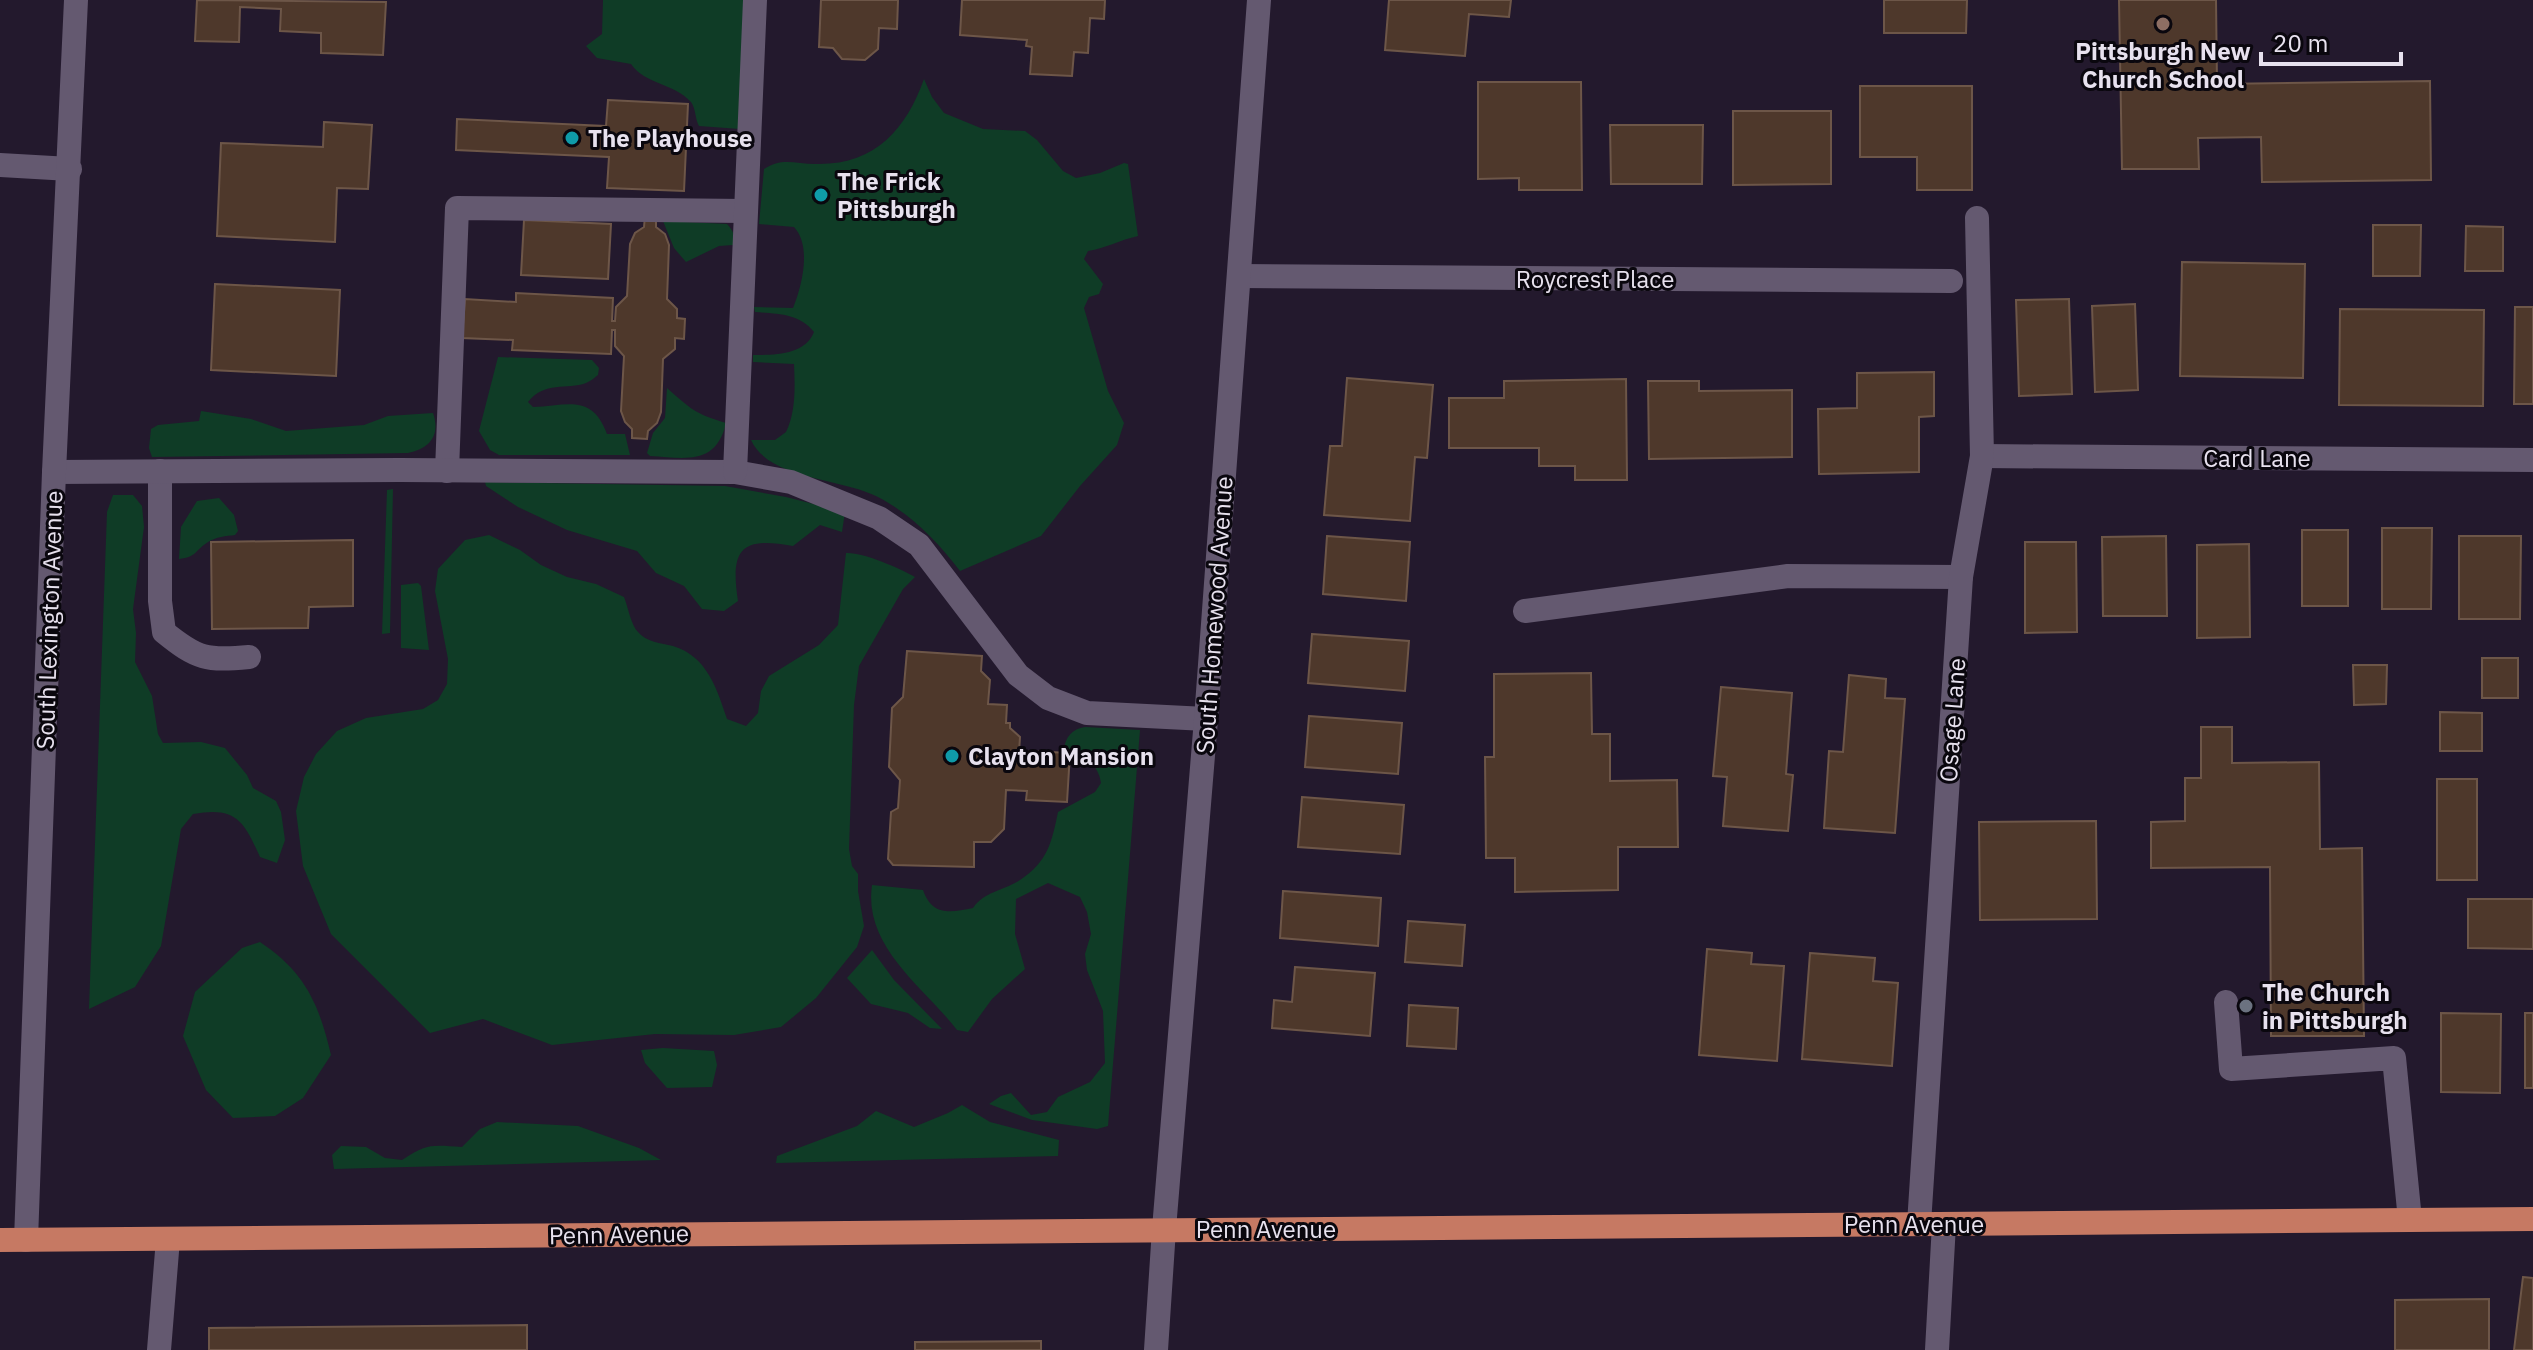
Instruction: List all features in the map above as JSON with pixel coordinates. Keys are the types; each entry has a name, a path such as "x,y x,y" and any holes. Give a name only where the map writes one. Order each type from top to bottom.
{"highway":[{"name":"Penn Avenue","path":"0,1240 2533,1219"}],"street":[{"name":"South Lexington Avenue","path":"26,1240 54,472 76,0"},
{"path":"735,472 755,0"},
{"name":"South Homewood Avenue","path":"1156,1350 1259,0"},
{"path":"0,165 70,169"},
{"path":"447,471 457,208 745,211"},
{"name":"Osage Lane","path":"1919,1224 1961,577 1982,456 1977,218"},
{"name":"Roycrest Place","path":"1239,276 1951,281"},
{"name":"Card Lane","path":"1982,456 2533,460"},
{"path":"160,471 160,601 164,632 187,650 217,660 249,657"},
{"path":"54,472 735,472 791,482 879,518 919,545 1018,675 1048,698 1087,713 1206,719"},
{"path":"1525,611 1788,576 1961,577"},
{"path":"2226,1002 2231,1069 2394,1058 2410,1220"},
{"path":"1937,1350 1944,1224"},
{"path":"159,1350 168,1239"}],"green space":[{"path":"603,0 746,0 740,129 699,126 693,105 677,91 644,76 631,64 597,58 586,46 602,34"},
{"path":"924,79 944,113 983,129 1025,131 1037,140 1063,171 1076,178 1128,164 1138,236 1088,251 1084,259 1103,284 1099,294 1089,297 1084,308 1108,391 1124,423 1117,445 1041,536 960,571 923,530 890,504 863,491 790,471 760,453 751,440 775,440 786,432 792,416 795,390 794,364 753,362 753,355 780,354 797,349 810,340 814,332 795,318 755,312 754,307 793,308 804,266 803,245 794,227 759,224 764,169 784,162 839,162 873,150 898,128"},
{"path":"663,221 727,224 733,234 733,245 719,246 686,262 674,248"},
{"path":"498,357 592,360 599,368 598,375 591,380 541,391 528,402 533,407 567,404 586,407 601,421 607,434 625,434 630,455 499,455 490,450 479,431"},
{"path":"667,388 694,410 726,423 715,447 707,453 687,458 650,456 647,453 653,433 665,418"},
{"path":"201,411 251,419 286,431 364,425 388,416 433,413 435,428 427,445 408,453 152,457 149,448 151,429 158,425 199,421"},
{"path":"485,482 725,486 845,512 842,532 820,525 793,546 761,543 743,550 736,569 738,601 724,611 702,609 684,586 656,573 637,551 567,530 518,507 486,486"},
{"path":"393,489 390,633 382,634 387,490"},
{"path":"113,495 133,495 142,506 144,527 133,609 135,662 152,696 158,734 163,743 201,742 225,748 247,775 253,788 276,801 285,840 277,863 260,857 249,834 237,819 219,812 193,814 181,829 161,946 135,987 89,1009 107,512"},
{"path":"219,498 234,515 238,531 235,535 211,540 192,555 179,559 181,527 197,501"},
{"path":"489,535 567,577 596,584 624,597 638,632 649,640 673,646 694,657 709,675 727,719 746,726 758,713 761,691 769,676 819,645 838,625 846,553 871,558 915,577 903,589 859,666 854,705 849,849 852,866 858,874 864,926 857,947 816,998 781,1027 734,1035 655,1034 552,1045 483,1019 430,1033 331,934 303,866 296,811 304,777 316,754 337,731 366,718 423,709 438,700 447,684 448,659 435,591 438,569 465,540"},
{"path":"418,583 421,586 429,650 401,648 401,585"},
{"path":"1085,727 1140,730 1108,1126 1097,1129 1032,1120 989,1104 1011,1093 1031,1115 1047,1112 1058,1097 1090,1082 1105,1063 1103,1011 1087,970 1085,954 1091,934 1087,912 1080,897 1048,883 1016,899 1015,934 1025,969 992,999 968,1032 957,1030 899,965 877,928 872,907 872,885 923,890 931,904 943,911 973,908 983,898 1014,884 1029,873 1047,850 1058,812 1095,792 1101,783 1097,770 1088,760 1064,750 1070,734"},
{"path":"260,942 288,965 308,991 321,1020 331,1055 303,1098 275,1116 233,1118 206,1090 183,1036 195,992 242,948"},
{"path":"872,950 894,980 942,1029 930,1028 908,1013 871,1004 847,978"},
{"path":"641,1050 714,1051 717,1065 712,1087 667,1088 645,1063"},
{"path":"962,1105 990,1122 1059,1140 1058,1156 776,1163 777,1156 857,1126 876,1111 914,1127"},
{"path":"497,1122 578,1126 639,1148 661,1160 334,1169 332,1155 341,1146 366,1147 385,1158 402,1160 430,1146 462,1147 480,1129"}],"building":[{"path":"197,0 386,2 383,55 321,53 321,33 280,31 281,9 240,7 239,42 195,41"},
{"path":"821,0 898,0 897,29 879,28 878,49 865,60 842,59 833,48 819,47"},
{"path":"962,0 1105,0 1104,19 1090,18 1088,53 1074,52 1072,76 1030,74 1032,47 1026,46 1027,40 960,35"},
{"path":"1389,0 1511,0 1509,17 1469,14 1465,56 1385,50"},
{"path":"1884,0 1967,0 1966,33 1884,33"},
{"path":"2119,0 2216,0 2217,84 2430,81 2431,180 2262,182 2261,137 2198,138 2199,169 2122,169"},
{"path":"1478,82 1581,82 1582,190 1519,190 1519,178 1478,179"},
{"path":"1860,86 1972,86 1972,190 1917,190 1917,157 1860,157"},
{"name":"The Playhouse","path":"608,100 688,104 684,191 607,188 609,157 456,150 457,119 606,126"},
{"path":"1733,111 1831,111 1831,184 1733,185"},
{"path":"324,122 372,125 368,189 337,188 335,242 217,236 221,143 323,147"},
{"path":"1610,125 1703,125 1702,184 1611,184"},
{"path":"645,216 656,217 656,227 665,234 669,245 667,299 677,309 677,318 685,319 684,339 675,338 675,349 663,359 661,412 657,423 648,431 647,439 632,438 632,429 621,411 624,356 615,346 615,330 612,330 611,354 512,350 513,340 462,338 465,299 516,302 516,293 613,298 612,321 615,321 616,307 627,296 630,244 635,233 644,227"},
{"path":"524,220 611,224 608,279 521,275"},
{"path":"2373,225 2421,225 2420,276 2373,276"},
{"path":"2466,226 2503,227 2503,271 2465,271"},
{"path":"2182,262 2305,264 2303,378 2180,376"},
{"path":"215,284 340,290 336,376 211,370"},
{"path":"2069,299 2072,394 2019,396 2016,300"},
{"path":"2135,304 2138,390 2095,392 2092,306"},
{"path":"2515,307 2533,307 2533,404 2514,404"},
{"path":"2340,309 2484,310 2483,406 2339,405"},
{"path":"1934,372 1934,416 1919,417 1919,472 1819,474 1818,409 1857,408 1857,373"},
{"path":"1347,378 1433,385 1427,458 1415,457 1410,521 1324,515 1330,446 1342,446"},
{"path":"1626,379 1627,480 1575,480 1575,466 1539,466 1539,448 1449,448 1449,398 1504,398 1504,381"},
{"path":"1648,381 1699,381 1699,391 1792,390 1792,457 1649,459"},
{"path":"2382,528 2432,528 2431,609 2382,609"},
{"path":"2302,530 2348,530 2348,606 2302,606"},
{"path":"1327,536 1410,542 1406,601 1323,594"},
{"path":"2166,536 2167,616 2103,616 2102,537"},
{"path":"2459,536 2521,536 2520,619 2459,619"},
{"path":"353,540 353,606 309,607 308,628 212,629 211,542"},
{"path":"2025,542 2076,542 2077,632 2025,633"},
{"path":"2249,544 2250,637 2197,638 2197,545"},
{"path":"1312,634 1409,641 1405,691 1308,683"},
{"name":"Clayton Mansion","path":"907,651 982,656 981,671 990,680 988,704 1007,705 1006,723 1010,723 1010,728 1020,737 1019,752 1011,760 1028,760 1029,751 1070,753 1067,802 1026,800 1027,791 1006,790 1004,829 991,842 974,842 974,867 893,865 888,859 891,812 898,808 900,780 889,767 892,708 903,697"},
{"path":"2482,658 2518,658 2518,698 2482,698"},
{"path":"2353,665 2387,665 2386,704 2354,705"},
{"path":"1591,673 1592,734 1610,734 1610,781 1677,780 1678,847 1618,847 1618,890 1515,892 1515,858 1486,858 1485,757 1494,757 1494,674"},
{"path":"1849,675 1886,679 1885,698 1905,699 1895,833 1824,828 1829,751 1843,752"},
{"path":"1721,687 1792,693 1786,774 1793,775 1788,831 1723,826 1727,777 1713,776"},
{"path":"2440,712 2482,713 2482,751 2440,751"},
{"path":"1309,716 1402,723 1398,774 1305,767"},
{"path":"2201,727 2232,727 2232,763 2319,762 2320,849 2362,848 2364,1036 2271,1036 2270,867 2151,868 2151,822 2185,821 2185,778 2201,778"},
{"path":"2437,779 2477,779 2477,880 2437,880"},
{"path":"1302,797 1404,805 1400,854 1298,847"},
{"path":"2096,821 2097,919 1980,920 1979,822"},
{"path":"1283,891 1381,898 1378,946 1280,938"},
{"path":"2468,899 2533,899 2533,949 2468,948"},
{"path":"1408,921 1465,925 1462,966 1405,962"},
{"path":"1707,949 1752,953 1751,964 1784,966 1777,1061 1699,1055"},
{"path":"1810,953 1875,958 1873,981 1898,983 1892,1066 1802,1059"},
{"path":"1295,967 1375,973 1370,1036 1272,1028 1274,1000 1292,1002"},
{"path":"1409,1005 1458,1008 1456,1049 1407,1046"},
{"path":"2441,1013 2501,1014 2500,1093 2441,1092"},
{"path":"2525,1013 2533,1013 2533,1088 2525,1088"},
{"path":"2523,1277 2533,1278 2533,1350 2514,1350"},
{"path":"2489,1299 2489,1350 2395,1350 2395,1300"},
{"path":"527,1325 527,1350 209,1350 209,1328"},
{"path":"1041,1341 1041,1350 915,1350 915,1342"}],"place":[{"name":"Pittsburgh New Church School","path":"2163,24"},
{"name":"The Playhouse","path":"572,138"},
{"name":"The Frick Pittsburgh","path":"821,195"},
{"name":"Clayton Mansion","path":"952,756"},
{"name":"The Church in Pittsburgh","path":"2246,1006"}]}
